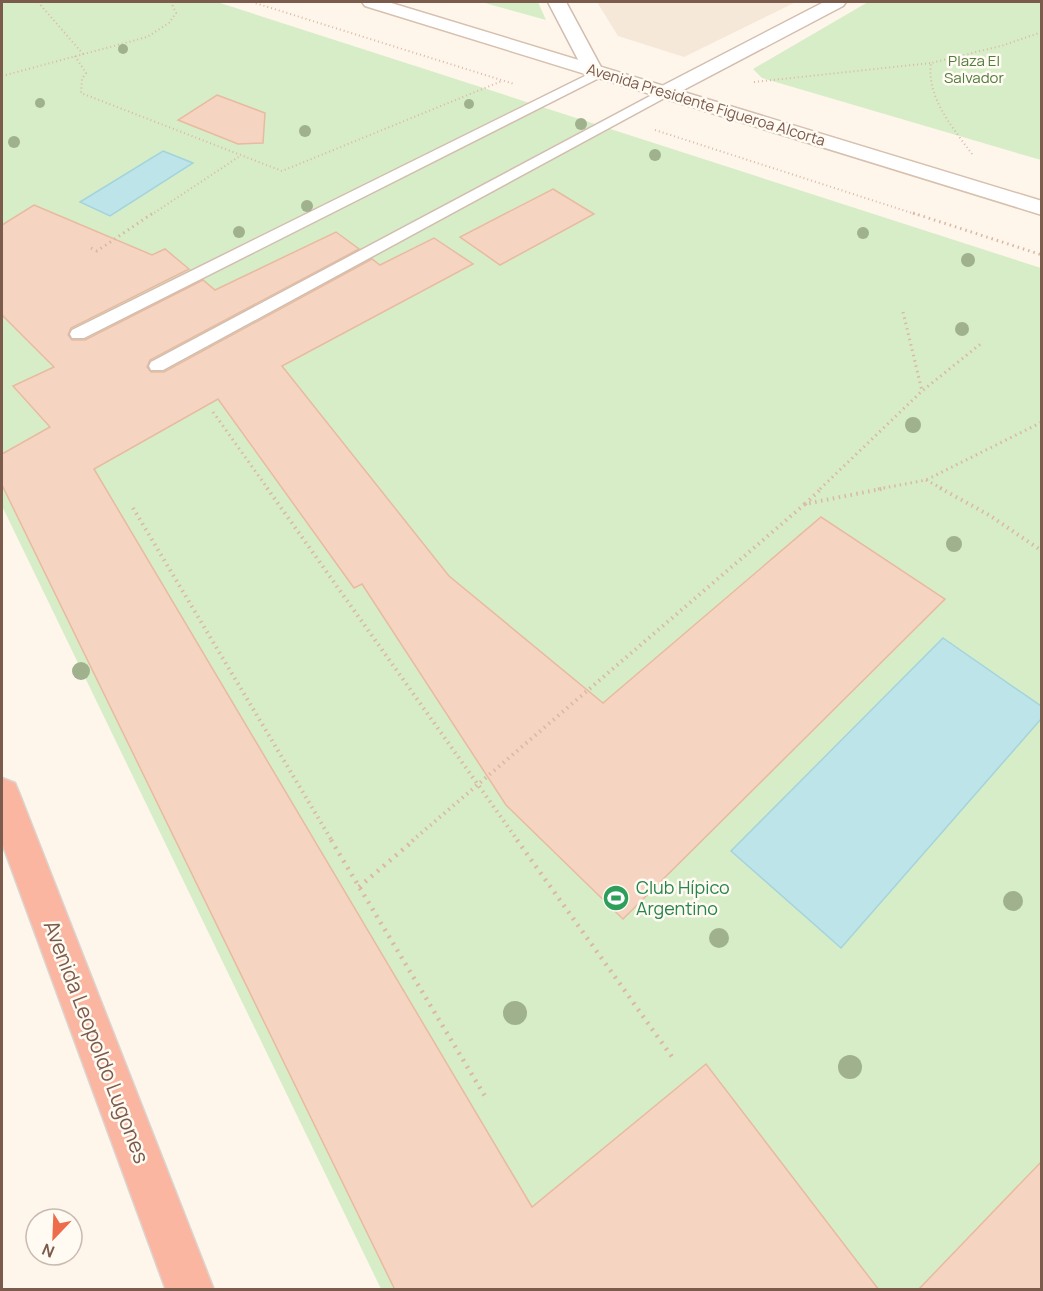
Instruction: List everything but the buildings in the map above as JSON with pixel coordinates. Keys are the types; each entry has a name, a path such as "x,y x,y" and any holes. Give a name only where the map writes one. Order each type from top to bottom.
{"highway":[{"name":"Avenida Leopoldo Lugones","path":"2,795 190,1290"}],"main road":[{"name":"Avenida Presidente Figueroa Alcorta","path":"371,2 1041,208"},
{"path":"557,2 597,70"},
{"path":"665,92 837,2"}],"lane":[{"path":"78,334 597,70"},
{"path":"157,366 665,92"}],"path":[{"path":"38,2 83,54"},
{"path":"2,76 135,41 166,26 176,13 171,2"},
{"path":"747,83 931,63 998,47 1041,32"},
{"path":"75,56 86,73 82,79 81,93 282,171 503,80"},
{"path":"931,63 929,69 932,83 944,115 972,155"},
{"path":"91,248 97,251 241,155"},
{"path":"903,312 922,391"},
{"path":"358,886 805,504 922,391 983,342"},
{"path":"213,412 675,1061"},
{"path":"805,504 926,480 1041,422"},
{"path":"926,480 989,515 1041,551"},
{"path":"132,508 486,1098"}],"shaded area":[{"path":"597,2 796,2 684,57 618,36"}],"green space":[{"name":"Club Hípico Argentino","path":"2,2 217,2 1041,268 1041,1289 381,1289 2,506"},
{"path":"481,2 538,2 546,20"},
{"name":"Plaza El Salvador","path":"868,2 1041,2 1041,160 762,78 753,69"}],"water":[{"path":"163,151 193,163 110,216 80,202"},
{"path":"943,638 1041,706 1041,719 841,948 731,851"}],"place":[{"name":"Club Hípico Argentino","path":"616,898"}]}
